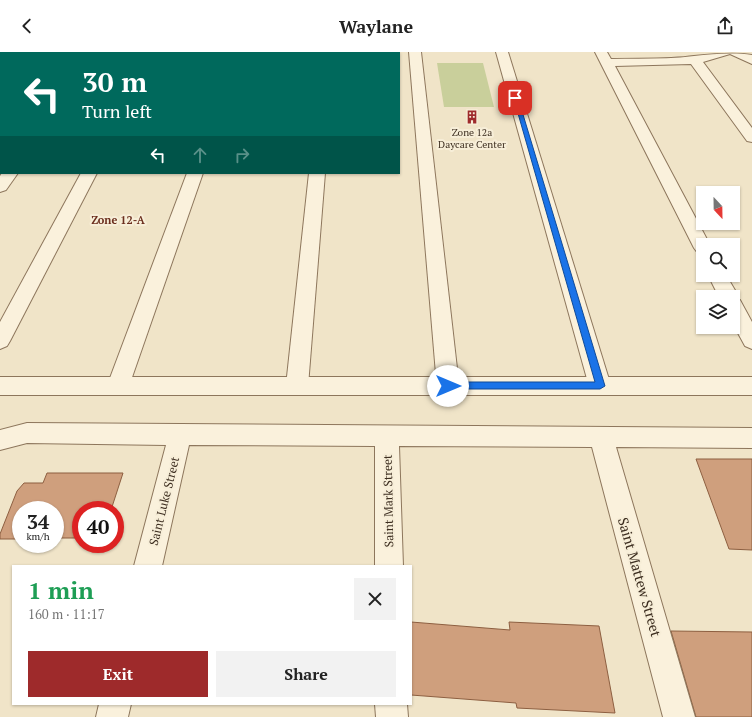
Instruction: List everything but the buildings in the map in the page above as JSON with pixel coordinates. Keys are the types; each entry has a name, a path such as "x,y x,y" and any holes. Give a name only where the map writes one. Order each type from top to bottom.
{"street":[{"path":"414,52 448,386"},
{"path":"502,52 600,386"},
{"path":"698,238 603,57 695,60 726,52"},
{"path":"735,52 752,60"},
{"path":"695,60 752,138"},
{"path":"0,187 9,174"},
{"path":"0,342 88,174"},
{"path":"118,386 195,174"},
{"path":"297,386 317,174"},
{"path":"740,318 752,341"},
{"path":"0,386 752,386"},
{"path":"0,440 28,433 752,438"},
{"name":"Saint Luke Street","path":"148,565 180,435"},
{"name":"Saint Mark Street","path":"387,435 389,565"},
{"name":"Saint Mattew Street","path":"601,437 679,717"},
{"path":"112,717 115,705"},
{"path":"391,705 392,717"}],"green space":[{"path":"437,63 483,63 494,107 444,107"}],"place":[{"name":"Zone 12a Daycare Center","path":"472,117"}],"district":[{"name":"Zone 12-A","path":"118,220"}],"route":[{"path":"448,386 600,386 515,98"}]}
